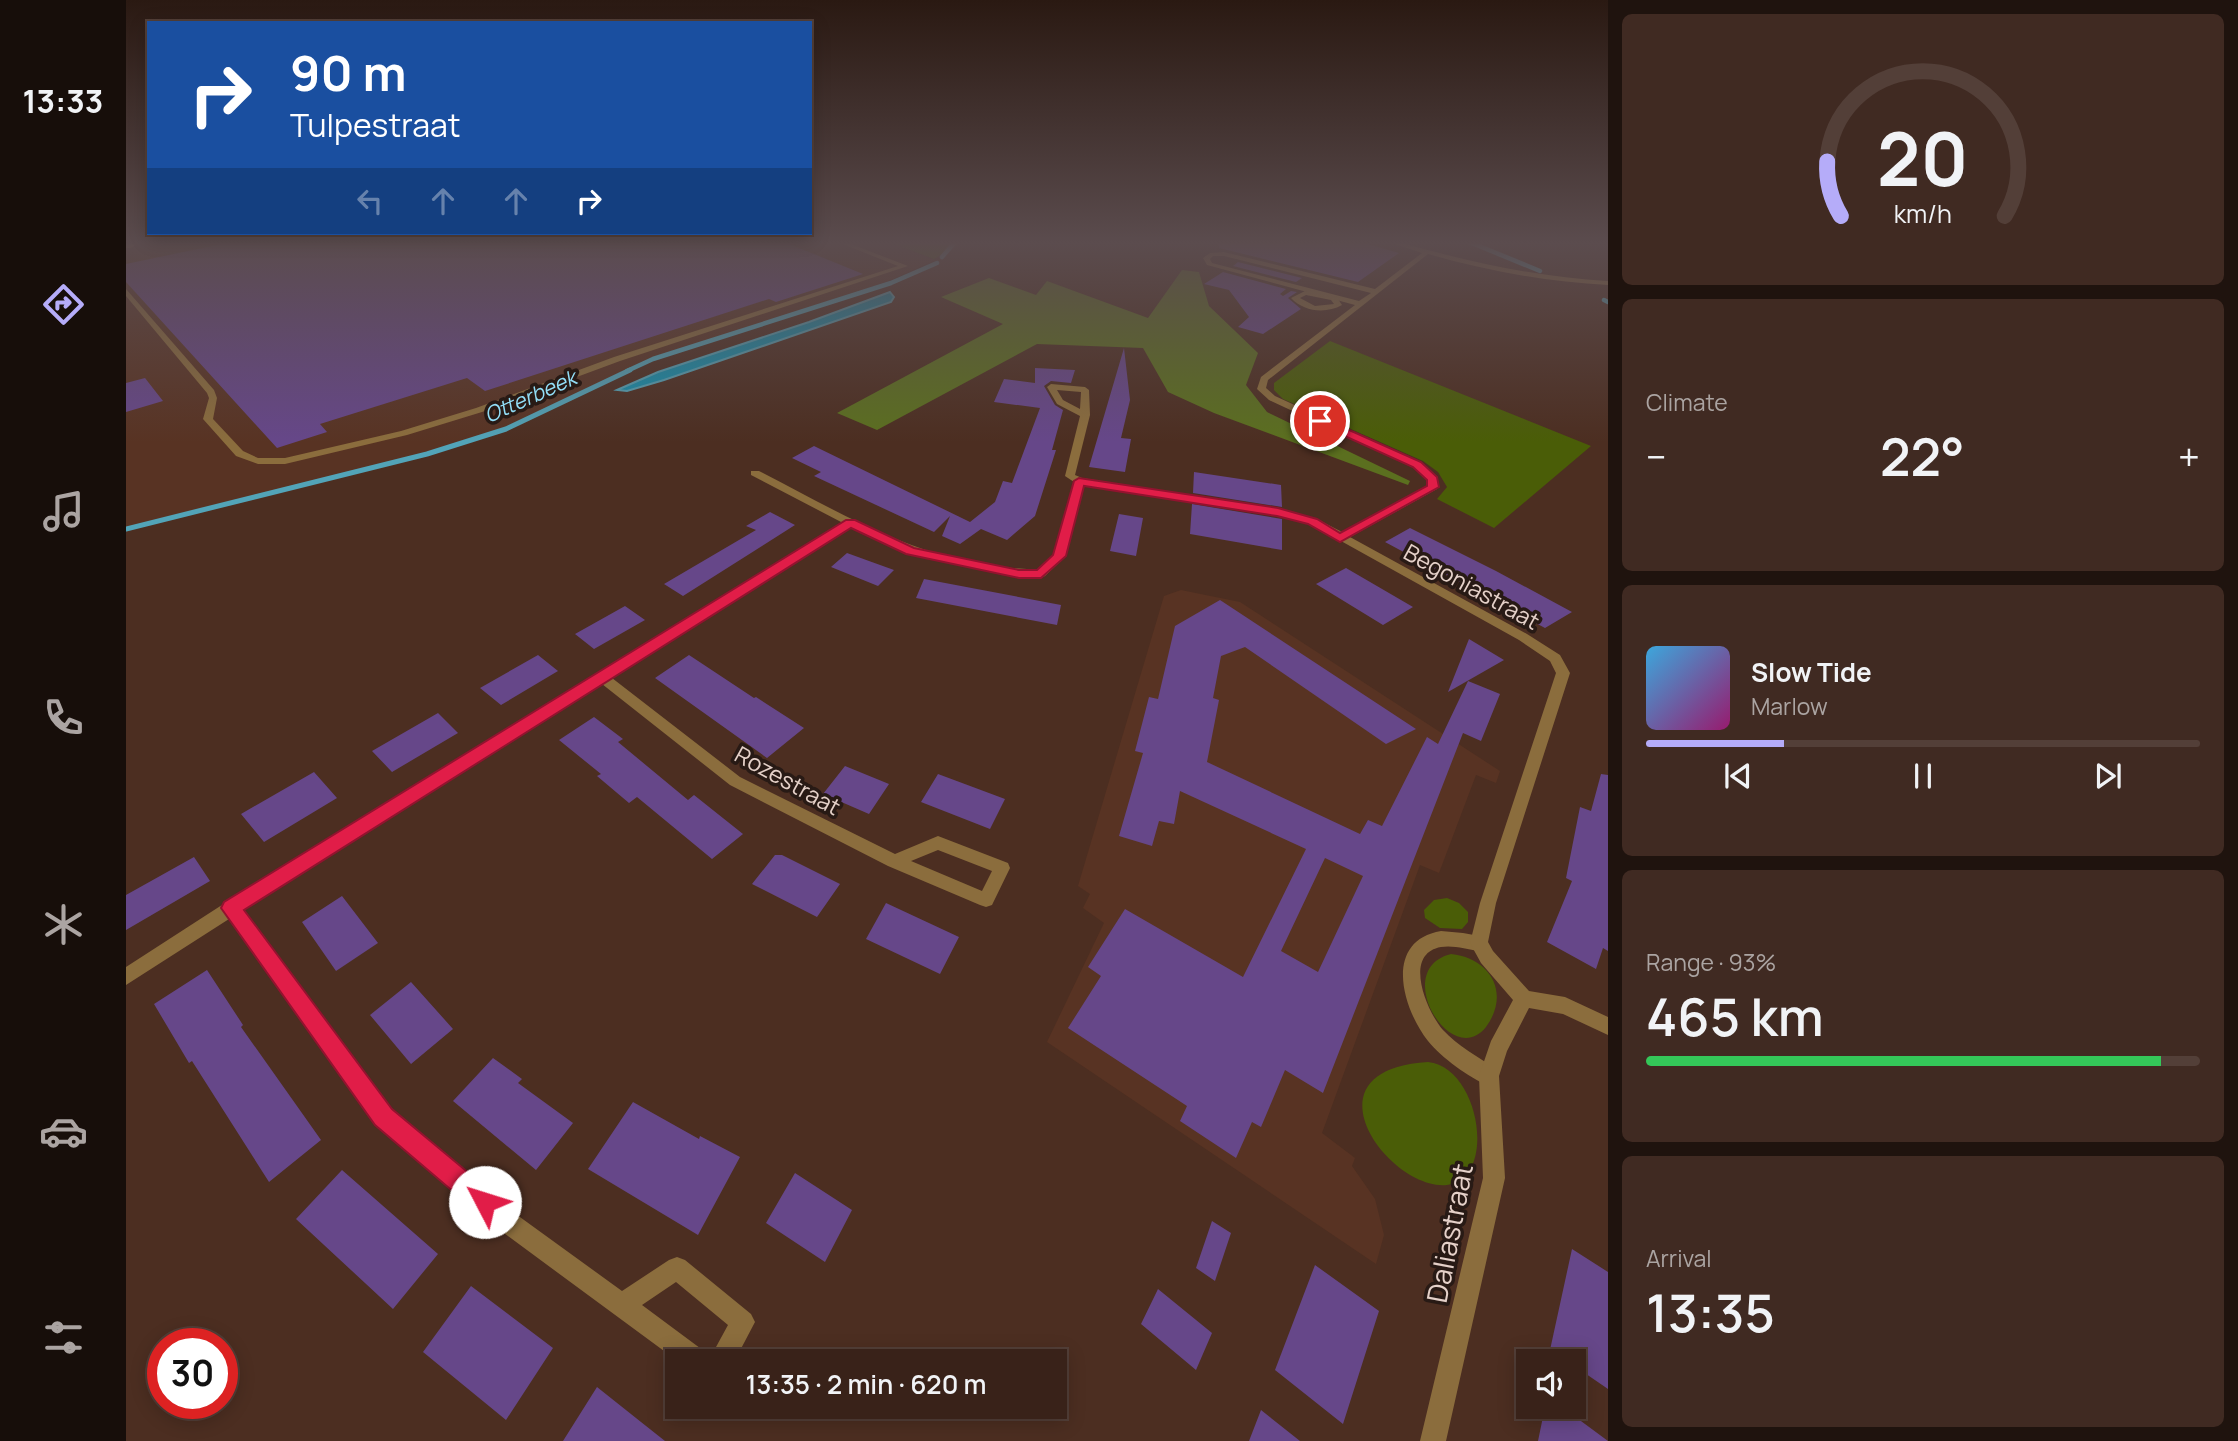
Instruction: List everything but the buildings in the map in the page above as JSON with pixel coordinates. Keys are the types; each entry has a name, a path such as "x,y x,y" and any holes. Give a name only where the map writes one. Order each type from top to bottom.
{"street":[{"path":"141,308 211,392 213,398 208,419 240,457 266,463 378,439 454,417 617,359 774,308"},
{"path":"1340,538 1433,487 1433,479 1417,465 1272,398 1261,389 1264,379 1356,308"},
{"path":"755,473 910,551 1019,574 1041,574 1060,556 1079,481 1070,476 1085,415"},
{"name":"Begoniastraat","path":"1079,481 1278,512 1312,521 1523,636 1555,658 1563,673 1488,903 1479,943"},
{"path":"126,977 231,908 850,523"},
{"name":"Rozestraat","path":"602,677 735,781 894,861 986,900 1002,869 938,843 894,861"},
{"path":"231,908 384,1117 505,1220 683,1349"},
{"path":"1489,1076 1437,1037 1416,1006 1410,975 1423,947 1435,940 1479,943 1487,957 1524,999 1566,1006 1608,1027"},
{"name":"Daliastraat","path":"1433,1441 1494,1178 1489,1076 1498,1048 1524,999"},
{"path":"624,1304 677,1268 743,1322 728,1349"}],"shaded area":[{"path":"126,308 807,308 653,359 583,390 576,396 506,429 427,454 126,529"},
{"path":"1181,590 1240,602 1500,771 1496,783 1476,775 1439,873 1420,865 1322,1133 1355,1158 1352,1166 1375,1199 1384,1235 1376,1264 1047,1042 1104,923 1083,908 1090,894 1078,886 1164,596"}],"green space":[{"path":"967,308 1121,308 1148,318 1155,308 1211,308 1258,353 1246,385 1267,412 1410,481 1408,485 1214,413 1168,392 1143,348 1037,344 877,430 837,413 1003,324"},
{"path":"1330,341 1591,446 1494,528 1437,499 1447,487 1438,472 1423,461 1283,399 1274,390 1274,383"},
{"path":"1447,898 1459,903 1468,912 1468,922 1462,929 1440,928 1425,918 1424,910 1434,900"},
{"path":"1451,954 1476,962 1486,970 1496,990 1497,1002 1493,1014 1486,1027 1472,1037 1457,1036 1443,1027 1432,1013 1426,995 1426,978 1434,963"},
{"path":"1428,1062 1446,1068 1460,1082 1476,1123 1477,1145 1473,1164 1463,1178 1447,1185 1425,1182 1402,1169 1382,1151 1368,1129 1362,1106 1369,1085 1389,1070"}],"water":[{"path":"846,308 873,308 664,380 627,391 617,390 658,372"}],"waterway":[{"name":"Otterbeek","path":"627,371 653,359 812,308"},
{"name":"Otterbeek","path":"126,529 427,454 506,429 630,370"}],"route":[{"path":"485,1202 384,1117 231,908 850,523 910,551 1019,574 1041,574 1051,568 1060,556 1079,481 1278,512 1312,521 1340,538 1433,487 1433,479 1417,465 1320,421"}]}
